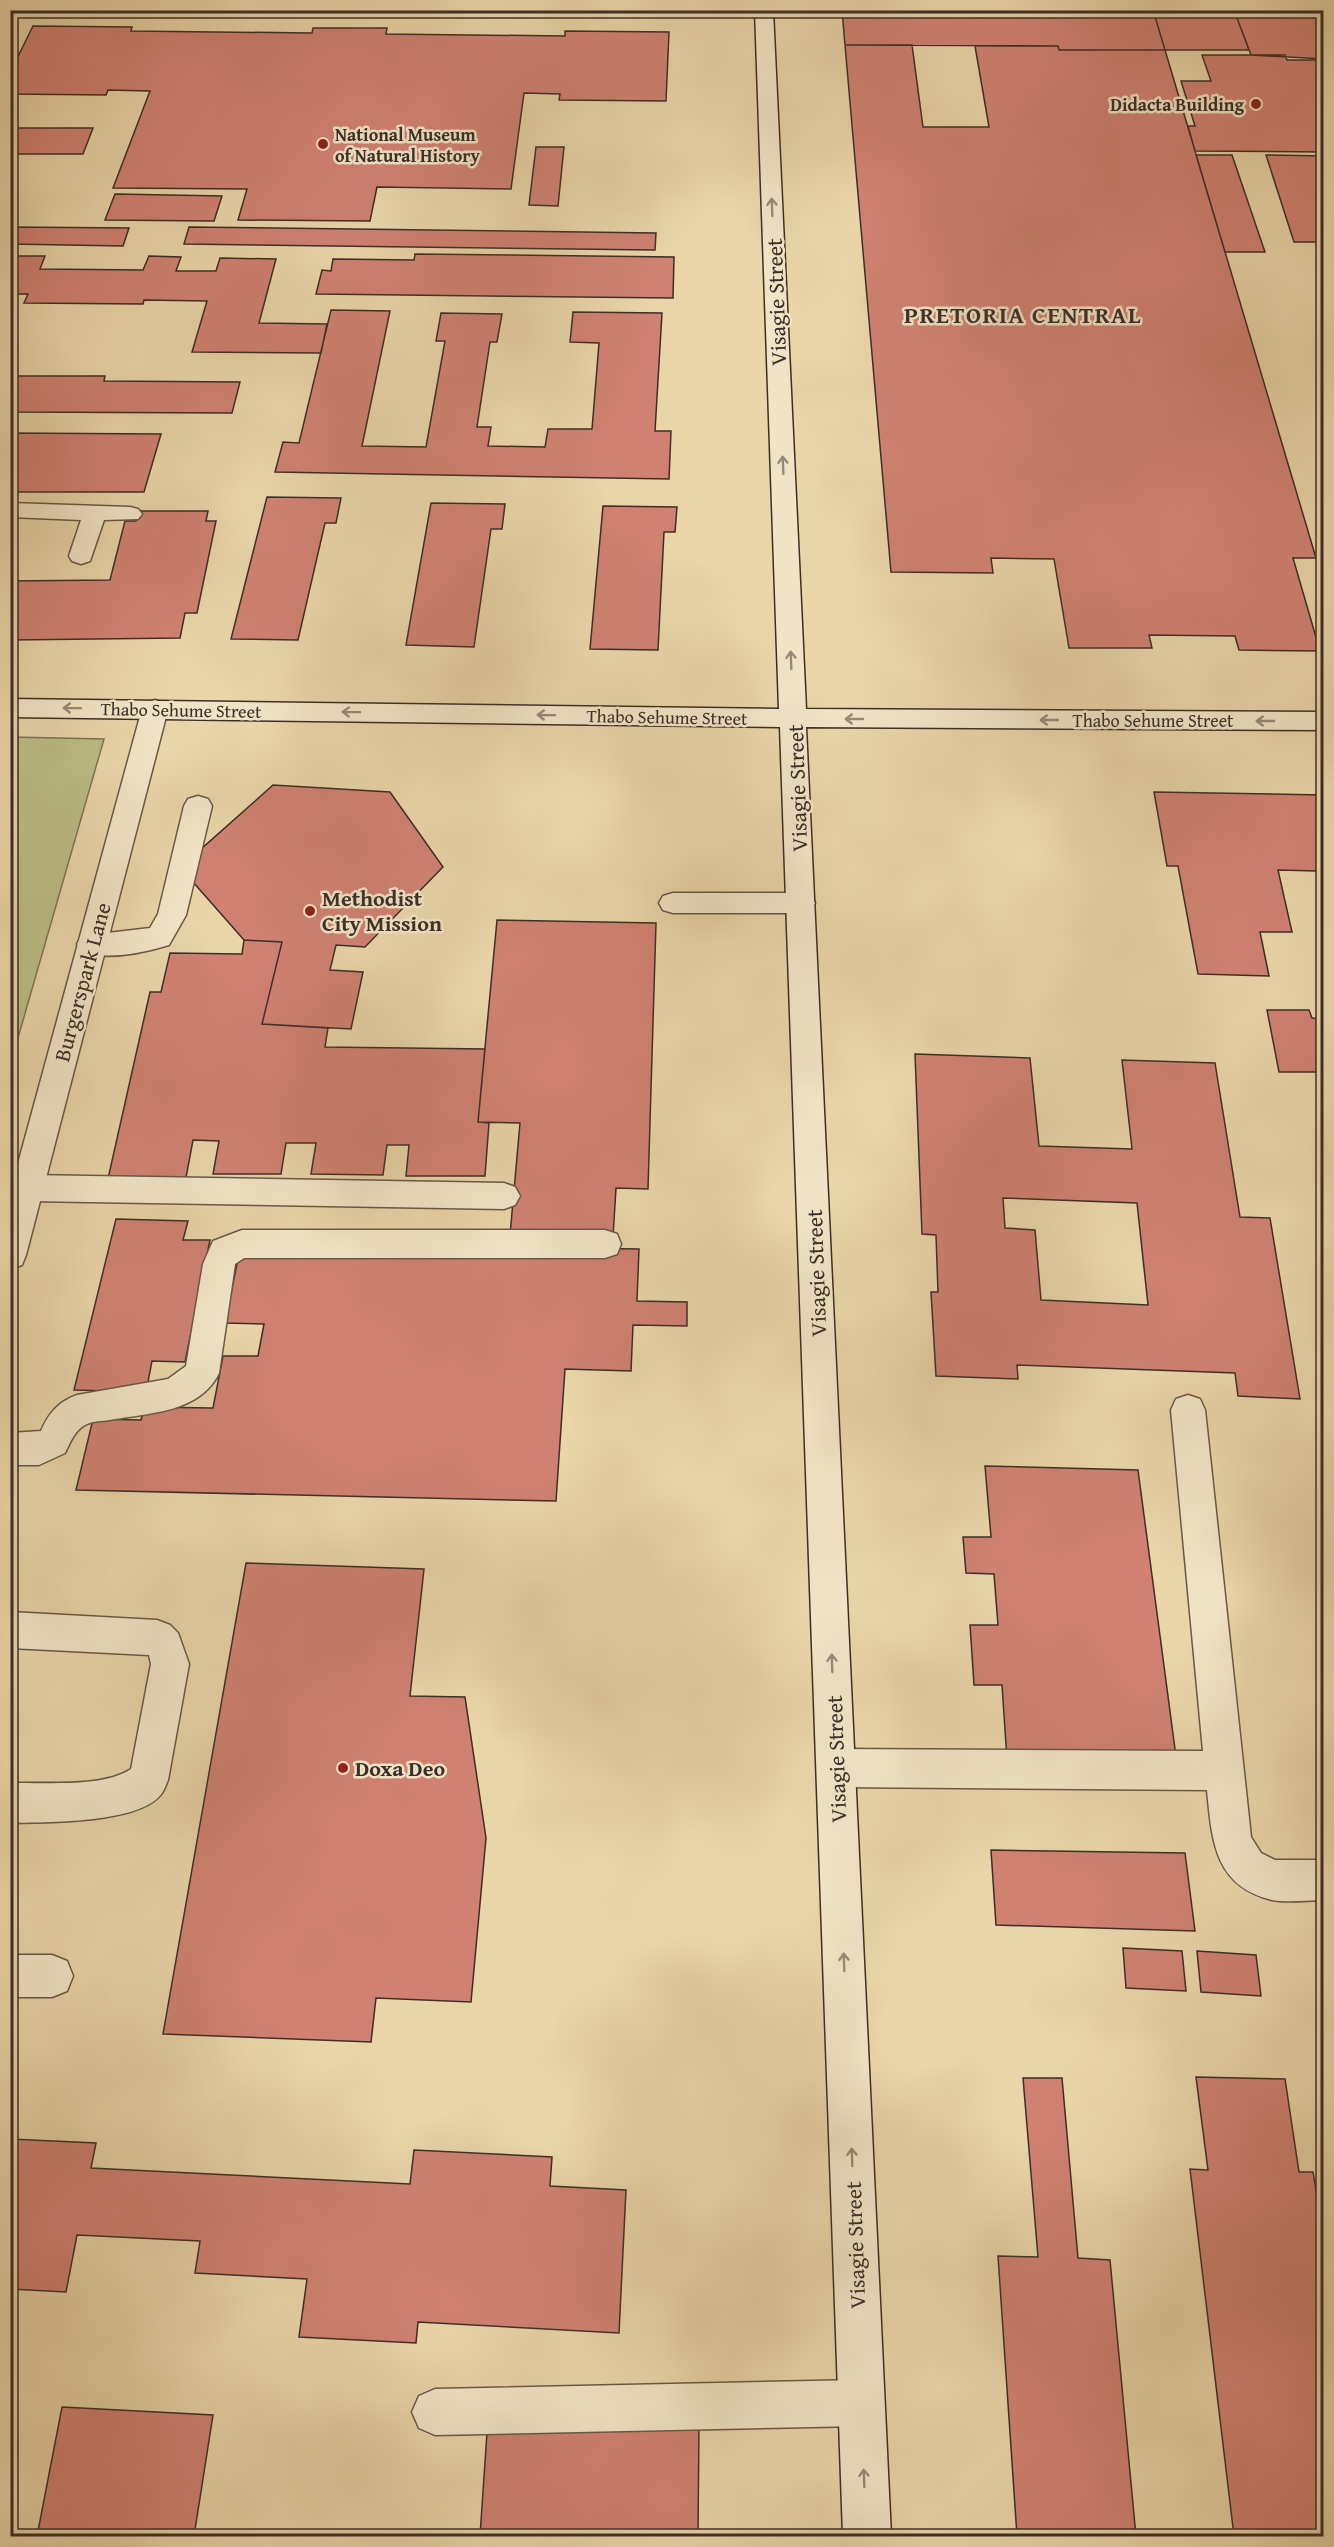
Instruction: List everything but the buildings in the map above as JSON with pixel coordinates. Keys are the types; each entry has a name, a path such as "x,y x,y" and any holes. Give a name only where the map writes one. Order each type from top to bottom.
{"street":[{"name":"Visagie Street","path":"764,10 867,2536"},
{"path":"10,510 130,514"},
{"path":"81,556 95,512"},
{"name":"Thabo Sehume Street","path":"10,708 794,718 1323,721"},
{"name":"Burgerspark Lane","path":"10,1255 155,710"},
{"path":"92,944 134,942 159,937 171,915 198,806"},
{"path":"673,903 801,903"},
{"path":"28,1188 504,1196"},
{"path":"10,1449 39,1449 53,1442 61,1425 76,1410 172,1394 189,1386 202,1373 219,1264 225,1251 242,1244 605,1244"},
{"path":"1188,1410 1232,1842 1246,1867 1274,1880 1323,1880"},
{"path":"10,1630 157,1638 165,1646 170,1664 148,1780 139,1789 116,1796 10,1803"},
{"path":"836,1768 1224,1771"},
{"path":"10,1977 52,1976"},
{"path":"435,2412 861,2403"}],"green space":[{"path":"10,737 104,739 11,1062"}],"place":[{"name":"Didacta Building","path":"1256,104"},
{"name":"National Museum of Natural History","path":"323,144"},
{"name":"Methodist City Mission","path":"310,911"},
{"name":"Doxa Deo","path":"343,1768"}],"district":[{"name":"PRETORIA CENTRAL","path":"1023,314"}]}
